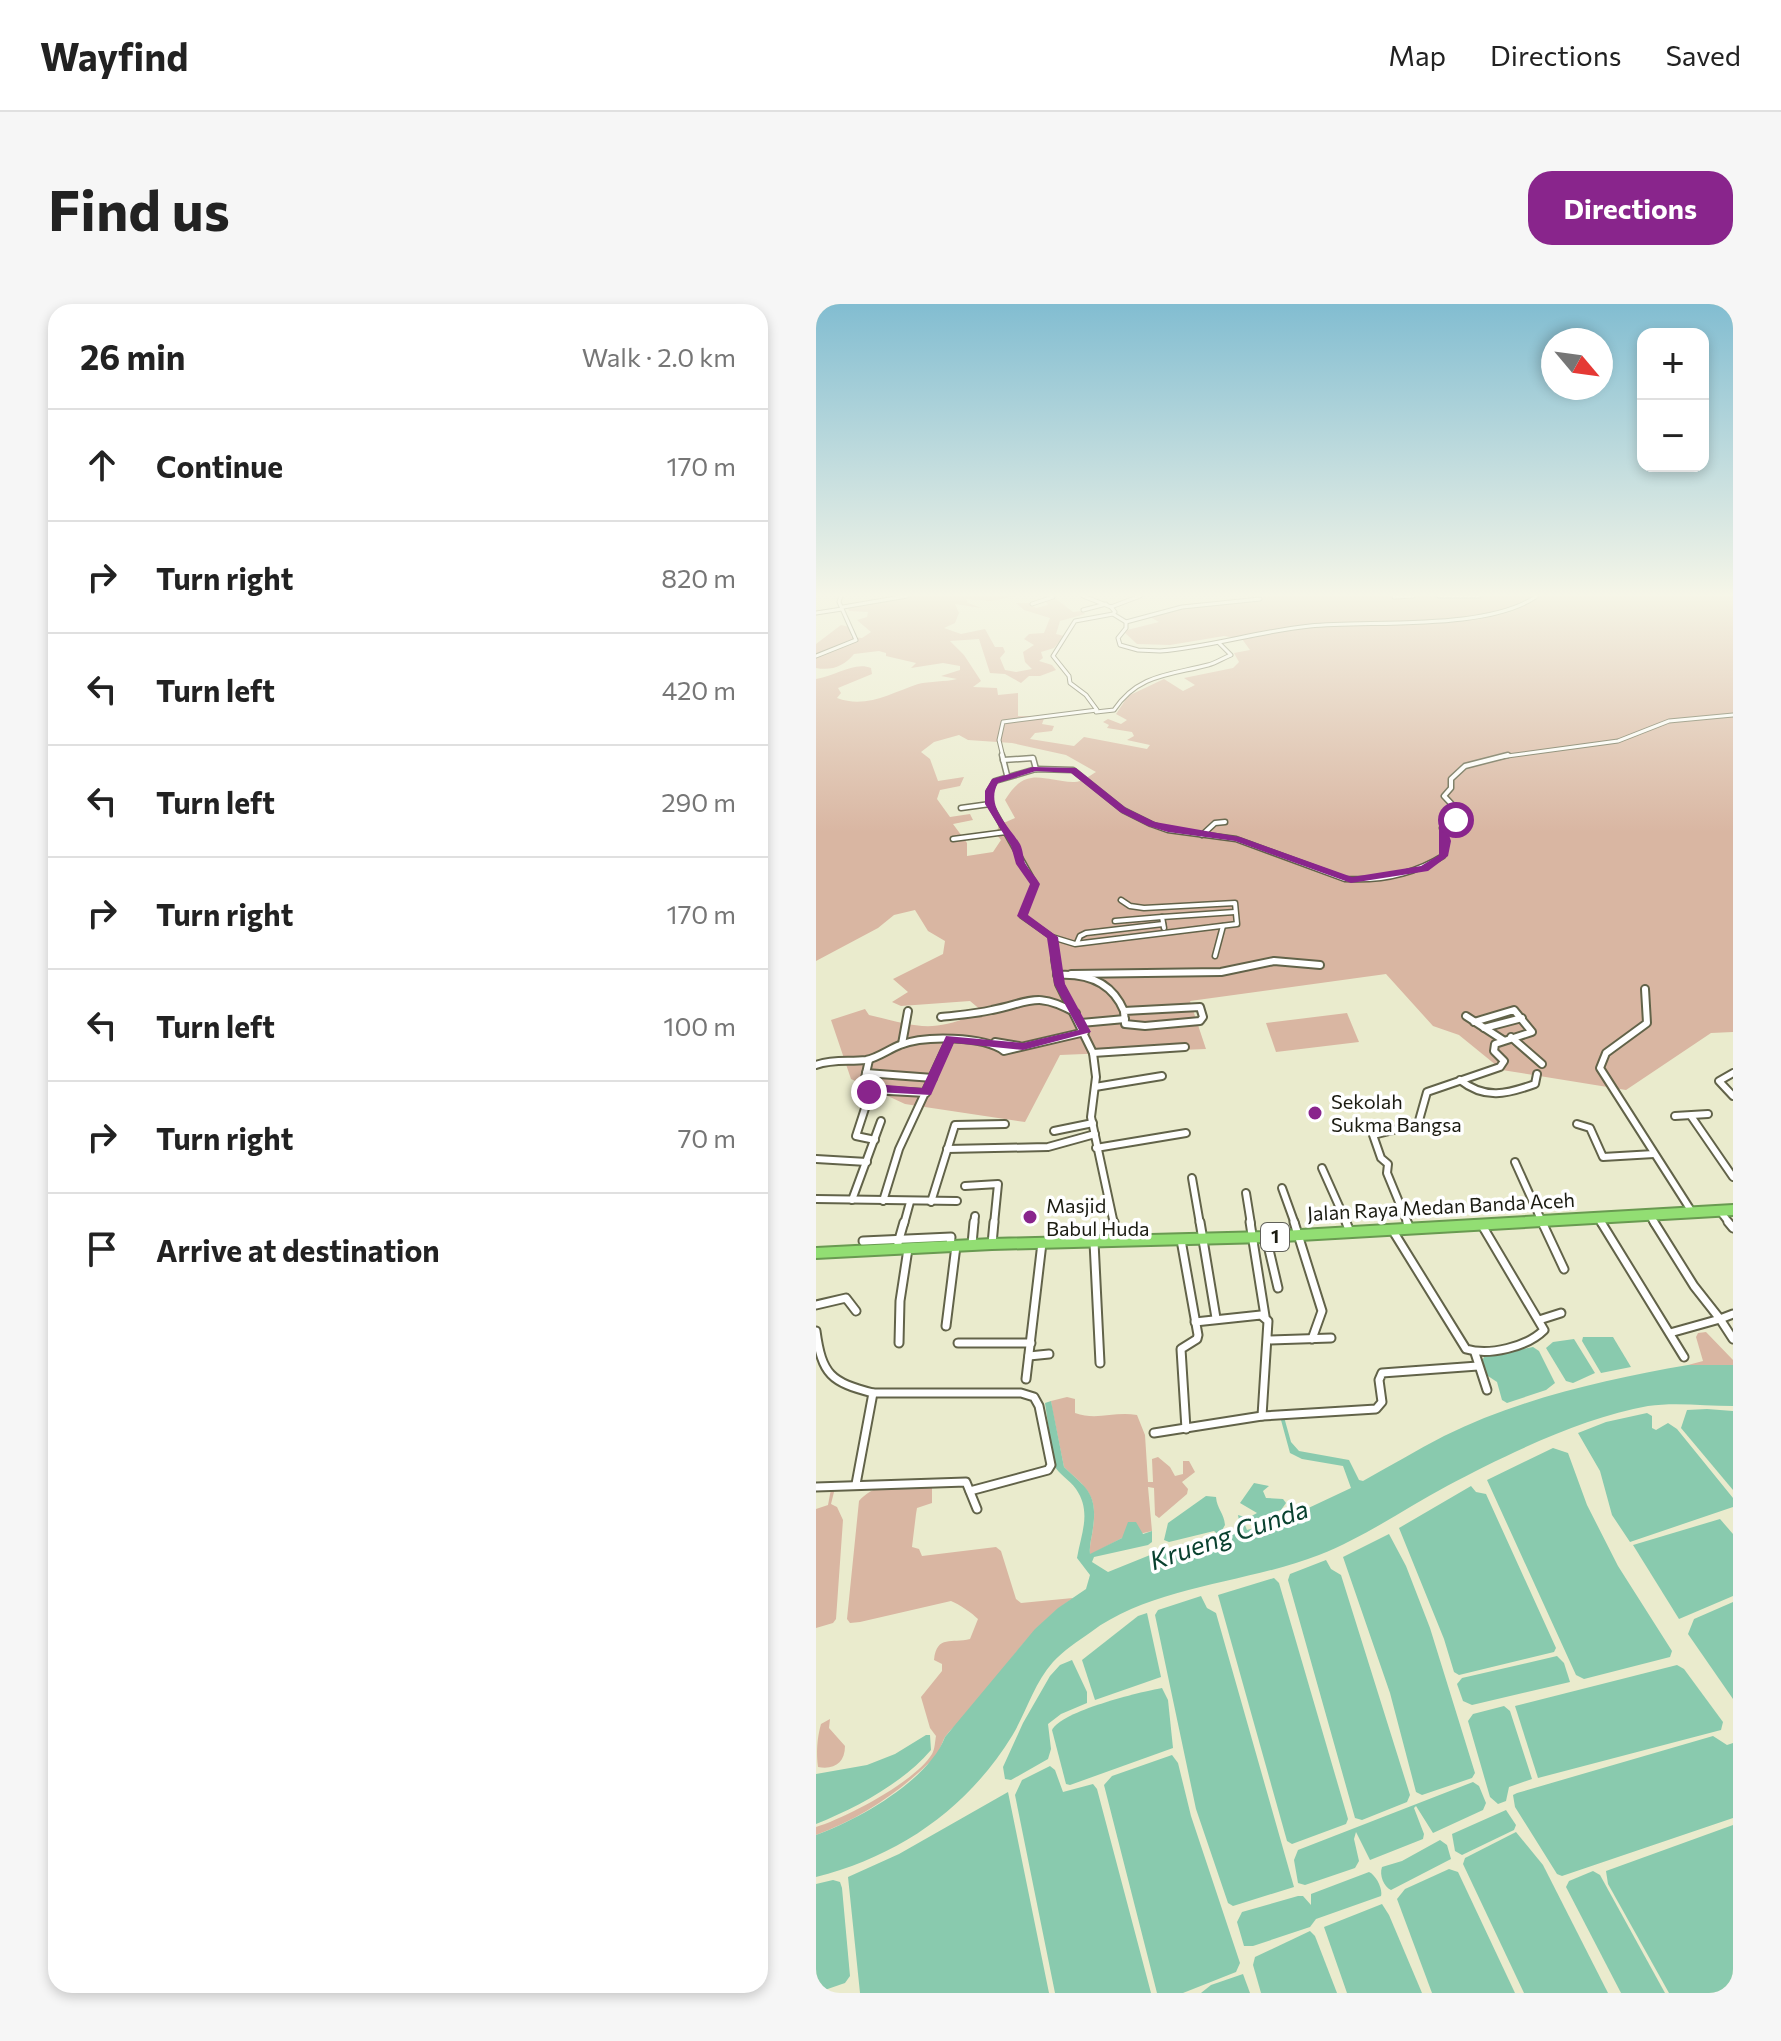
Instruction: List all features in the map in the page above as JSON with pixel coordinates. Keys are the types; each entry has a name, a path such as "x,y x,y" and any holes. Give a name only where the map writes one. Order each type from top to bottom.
{"highway":[{"name":"Jalan Raya Medan Banda Aceh","path":"816,1253 901,1246 1259,1238 1483,1227 1726,1210"}],"street":[{"path":"1068,675 1070,683 1098,709 1095,712"},
{"path":"1007,775 999,740 1005,721 1112,712 1123,694 1142,680 1166,675"},
{"path":"1235,912 1086,933 1080,936 1077,943 1052,937 1022,916 1035,884 990,804 991,785 1007,775 1036,769 1075,771 1123,810 1151,824 1245,841 1351,880 1419,871 1443,856 1446,841 1442,828 1462,815 1444,796 1451,788 1451,779 1465,766 1510,754 1621,741 1669,721 1733,715"},
{"path":"1003,760 1033,758 1036,769"},
{"path":"961,808 990,804"},
{"path":"1202,835 1215,823 1225,822"},
{"path":"953,839 1006,832"},
{"path":"1115,921 1237,925 1235,903 1144,908 1130,906 1121,900"},
{"path":"1215,956 1223,926"},
{"path":"1052,937 1057,975 1093,1053 1096,1148 1118,1242"},
{"path":"1057,975 1221,972 1274,961 1320,965"},
{"path":"1071,974 1101,982 1116,991 1125,1015 1125,1024 1145,1026 1200,1021 1203,1017 1202,1008 1198,1006 1125,1015 1081,1023"},
{"path":"1645,989 1647,1023 1606,1053 1600,1068 1692,1212"},
{"path":"941,1017 992,1010 1028,999 1055,1001 1076,1013"},
{"path":"1410,1229 1387,1173 1388,1164 1381,1158 1373,1135 1375,1132 1418,1124 1422,1117 1422,1100 1427,1092 1504,1064 1493,1046 1532,1032 1517,1011 1509,1010 1474,1022"},
{"path":"902,1044 908,1011"},
{"path":"1466,1016 1503,1040"},
{"path":"1484,1028 1522,1018"},
{"path":"816,1065 828,1061 869,1060 902,1044 923,1039 995,1042 1023,1047 1085,1032"},
{"path":"1511,1037 1542,1064"},
{"path":"883,1201 899,1149 950,1039"},
{"path":"1093,1053 1185,1047"},
{"path":"869,1060 864,1082 871,1090 926,1093"},
{"path":"866,1073 933,1078"},
{"path":"1733,1073 1719,1081 1730,1088 1733,1096"},
{"path":"1460,1080 1469,1090 1488,1096 1535,1084 1537,1074"},
{"path":"1095,1087 1162,1076"},
{"path":"871,1090 856,1136 875,1140"},
{"path":"1675,1116 1708,1114"},
{"path":"1691,1116 1733,1177"},
{"path":"852,1200 881,1121"},
{"path":"1054,1131 1093,1123"},
{"path":"931,1202 953,1128 958,1124 1005,1124"},
{"path":"1577,1124 1590,1128 1603,1157 1654,1154"},
{"path":"1096,1148 1186,1133"},
{"path":"947,1149 1048,1147 1095,1134"},
{"path":"816,1159 867,1162"},
{"path":"1515,1162 1564,1269"},
{"path":"1322,1168 1350,1232"},
{"path":"1192,1178 1216,1318"},
{"path":"965,1186 998,1184 992,1244"},
{"path":"1282,1188 1321,1303 1321,1319 1312,1339"},
{"path":"1246,1193 1278,1288"},
{"path":"816,1199 957,1201"},
{"path":"899,1343 901,1246 910,1202"},
{"path":"1726,1210 1733,1228"},
{"path":"1649,1215 1694,1286 1733,1339"},
{"path":"972,1245 975,1216"},
{"path":"1598,1217 1684,1357"},
{"path":"1393,1230 1466,1349 1475,1353 1532,1341 1543,1334 1539,1320 1483,1227"},
{"path":"1259,1238 1265,1316 1269,1327 1262,1416"},
{"path":"1181,1240 1197,1339 1181,1349 1186,1429"},
{"path":"863,1241 901,1246"},
{"path":"1094,1242 1100,1363"},
{"path":"1026,1379 1042,1243"},
{"path":"946,1326 953,1246"},
{"path":"816,1305 846,1298 856,1311"},
{"path":"1539,1320 1561,1313"},
{"path":"1670,1333 1733,1314"},
{"path":"1195,1322 1265,1316"},
{"path":"816,1331 818,1363 837,1381 873,1393 1021,1393 1034,1397 1039,1406 1051,1465 1048,1470 970,1491"},
{"path":"1268,1340 1331,1338"},
{"path":"958,1343 1031,1343"},
{"path":"1475,1353 1487,1390"},
{"path":"1029,1356 1049,1354"},
{"path":"1154,1433 1262,1416 1376,1409 1382,1402 1379,1380 1382,1373 1478,1366"},
{"path":"856,1484 873,1393"},
{"path":"816,1487 963,1482 968,1484 977,1509"}],"shaded area":[{"path":"830,675 870,675 838,688 841,693 837,698 858,702 918,684 957,679 941,676 977,675 981,681 973,687 997,688 998,695 1018,693 1018,716 1045,716 1042,724 1054,726 1052,731 1035,733 1030,739 1074,746 1084,737 1147,749 1150,745 1127,740 1134,736 1132,732 1107,728 1109,725 1103,722 1108,719 1121,724 1127,720 1116,714 1128,696 1164,679 1183,691 1195,685 1184,678 1200,675 1733,675 1733,1032 1711,1033 1626,1090 1502,1070 1459,1035 1433,1026 1386,974 1190,1001 1206,1049 1060,1055 1025,1122 905,1104 851,1079 831,1020 865,1009 869,1015 901,1023 938,1026 982,1011 970,1001 901,1006 892,1002 908,992 893,979 943,954 945,941 928,931 915,910 894,915 878,928 816,961 816,679","holes":["959,735 968,740 1012,743 1066,755 1096,772 1076,782 1036,778 1020,782 1005,800 1015,818 999,825 996,834 1001,840 993,852 967,856 967,843 953,824 973,820 970,814 950,817 937,799 940,790 960,786 964,777 938,781 930,759 921,752 934,742"]},
{"path":"1006,675 1043,675 1029,676 1021,683"},
{"path":"1347,1013 1359,1042 1276,1052 1266,1023"},
{"path":"1706,1332 1733,1360 1733,1365 1688,1365 1703,1361 1696,1337 1698,1333"},
{"path":"1067,1397 1075,1399 1075,1413 1137,1415 1145,1435 1148,1482 1153,1482 1152,1459 1158,1457 1175,1476 1183,1474 1183,1461 1189,1461 1195,1472 1182,1482 1188,1489 1187,1494 1159,1518 1155,1515 1154,1488 1148,1487 1152,1531 1122,1538 1090,1555 1094,1516 1092,1499 1064,1467 1052,1408 1051,1401"},
{"path":"932,1484 932,1503 917,1508 916,1514 912,1547 919,1549 922,1556 996,1547 1001,1551 1016,1599 1021,1603 1073,1598 1032,1634 920,1771 864,1813 816,1835 816,1827 845,1816 879,1797 924,1765 932,1754 936,1736 930,1728 921,1697 942,1671 942,1664 934,1660 938,1646 970,1639 978,1619 951,1601 860,1622 850,1623 847,1619 859,1501 866,1494 883,1487"},
{"path":"835,1488 831,1504 837,1507 843,1520 836,1619 833,1623 816,1628 816,1509 828,1505 831,1489"},
{"path":"830,1719 829,1728 845,1746 843,1757 838,1764 818,1767 817,1746 821,1724"}],"water":[{"path":"1583,1337 1613,1337 1631,1367 1601,1373 1582,1341"},
{"path":"1574,1339 1595,1373 1573,1383 1566,1381 1546,1348 1553,1342"},
{"path":"1533,1347 1539,1351 1555,1383 1546,1390 1507,1403 1502,1400 1497,1382 1485,1374 1482,1361 1484,1357"},
{"name":"Krueng Cunda","path":"1688,1365 1733,1365 1733,1406 1658,1405 1598,1419 1545,1438 1494,1462 1319,1555 1172,1595 1116,1617 1053,1662 994,1762 952,1807 903,1842 846,1868 816,1877 816,1835 871,1809 908,1783 937,1753 945,1737 1035,1629 1086,1589 1090,1575 1077,1558 1084,1523 1083,1506 1076,1489 1054,1465 1045,1403 1051,1401 1064,1467 1084,1486 1092,1499 1094,1516 1090,1554 1122,1538 1128,1522 1136,1522 1143,1534 1152,1531 1152,1542 1148,1545 1094,1557 1092,1562 1108,1572 1160,1551 1221,1537 1214,1531 1169,1542 1164,1540 1168,1523 1206,1496 1216,1497 1225,1525 1221,1532 1231,1535 1241,1532 1238,1515 1248,1518 1257,1513 1240,1503 1254,1483 1269,1486 1263,1491 1266,1498 1283,1499 1286,1503 1281,1510 1244,1523 1247,1530 1285,1519 1351,1488 1343,1466 1302,1459 1290,1453 1281,1420 1284,1417 1291,1442 1299,1451 1349,1460 1359,1480 1363,1481 1444,1436 1502,1411 1595,1384"},
{"path":"1687,1410 1733,1411 1733,1490 1681,1428"},
{"path":"1647,1413 1652,1416 1652,1428 1656,1430 1668,1423 1677,1429 1733,1498 1733,1507 1630,1542 1612,1515 1600,1471 1578,1433 1606,1422"},
{"path":"1553,1448 1568,1453 1587,1505 1618,1566 1672,1651 1670,1657 1584,1679 1576,1675 1487,1480"},
{"path":"1471,1486 1476,1492 1486,1494 1556,1648 1554,1652 1459,1675 1454,1672 1444,1639 1399,1528"},
{"path":"1720,1519 1733,1534 1733,1596 1679,1619 1633,1545"},
{"path":"1389,1534 1406,1566 1430,1628 1475,1773 1472,1778 1422,1795 1416,1792 1390,1693 1343,1557"},
{"path":"1326,1560 1331,1569 1341,1575 1410,1795 1407,1802 1362,1820 1355,1818 1288,1580 1290,1574"},
{"path":"1274,1578 1279,1583 1348,1819 1346,1824 1292,1844 1287,1841 1218,1595"},
{"path":"1201,1596 1207,1608 1216,1613 1294,1887 1233,1906 1228,1903 1196,1809 1155,1615 1158,1610"},
{"path":"1733,1602 1733,1699 1688,1634 1694,1619"},
{"path":"1147,1613 1161,1677 1095,1700 1082,1660 1138,1616"},
{"path":"1557,1656 1564,1663 1570,1682 1472,1705 1463,1701 1457,1684 1462,1678"},
{"path":"1072,1660 1087,1692 1087,1703 1061,1714 1048,1724 1051,1749 1048,1759 1011,1780 1005,1779 1003,1767 1023,1723 1050,1676 1060,1665"},
{"path":"1677,1665 1684,1669 1723,1722 1721,1730 1538,1778 1515,1706"},
{"path":"1162,1688 1168,1700 1173,1748 1066,1784 1052,1730 1058,1723 1102,1703"},
{"path":"1504,1706 1510,1711 1532,1779 1509,1787 1506,1801 1498,1804 1490,1797 1468,1721 1473,1714"},
{"path":"930,1735 931,1750 907,1773 863,1802 816,1824 816,1774 867,1765 895,1754"},
{"path":"1713,1736 1727,1745 1733,1743 1733,1818 1562,1876 1557,1874 1515,1807 1513,1795 1517,1793"},
{"path":"1172,1755 1178,1763 1191,1816 1240,1963 1236,1972 1183,1993 1157,1993 1104,1785 1112,1776"},
{"path":"1050,1766 1055,1770 1063,1792 1093,1784 1097,1789 1151,1993 1055,1993 1015,1795 1022,1780"},
{"path":"1473,1782 1479,1786 1486,1803 1483,1810 1433,1833 1416,1806 1423,1839 1370,1860 1356,1832 1354,1839 1359,1861 1355,1868 1305,1885 1298,1883 1294,1860 1298,1850"},
{"path":"1008,1792 1049,1993 860,1993 848,1877 899,1854"},
{"path":"1506,1810 1516,1825 1514,1830 1462,1855 1455,1851 1452,1834"},
{"path":"1733,1825 1733,1993 1669,1993 1608,1884 1606,1871"},
{"path":"1516,1832 1543,1865 1608,1993 1524,1993 1463,1864 1465,1858"},
{"path":"1440,1840 1447,1845 1451,1859 1391,1890 1386,1886 1382,1867 1402,1861"},
{"path":"1449,1869 1458,1872 1515,1993 1432,1993 1397,1899 1405,1889"},
{"path":"1593,1871 1600,1875 1665,1993 1621,1993 1566,1887 1569,1881"},
{"path":"1369,1872 1378,1882 1381,1896 1316,1919 1310,1927 1253,1946 1244,1946 1237,1922 1242,1912 1298,1896 1303,1896 1311,1905 1311,1894"},
{"path":"833,1880 840,1882 842,1888 850,1976 845,1983 816,1993 816,1884"},
{"path":"1382,1904 1422,1993 1347,1993 1324,1927"},
{"path":"1310,1931 1315,1936 1337,1993 1261,1993 1253,1965 1255,1957"},
{"path":"1243,1974 1250,1993 1201,1993 1211,1985"}],"place":[{"name":"Sekolah Sukma Bangsa","path":"1315,1113"},
{"name":"Masjid Babul Huda","path":"1030,1217"}],"route":[{"path":"869,1092 875,1088 926,1093 950,1039 1023,1047 1085,1032 1059,984 1052,937 1022,916 1036,888 1035,884 1021,864 1017,849 989,798 991,785 1007,775 1036,769 1073,770 1098,787 1117,806 1151,824 1168,830 1236,839 1351,880 1424,869 1443,856 1446,841 1442,828 1456,820"}]}
